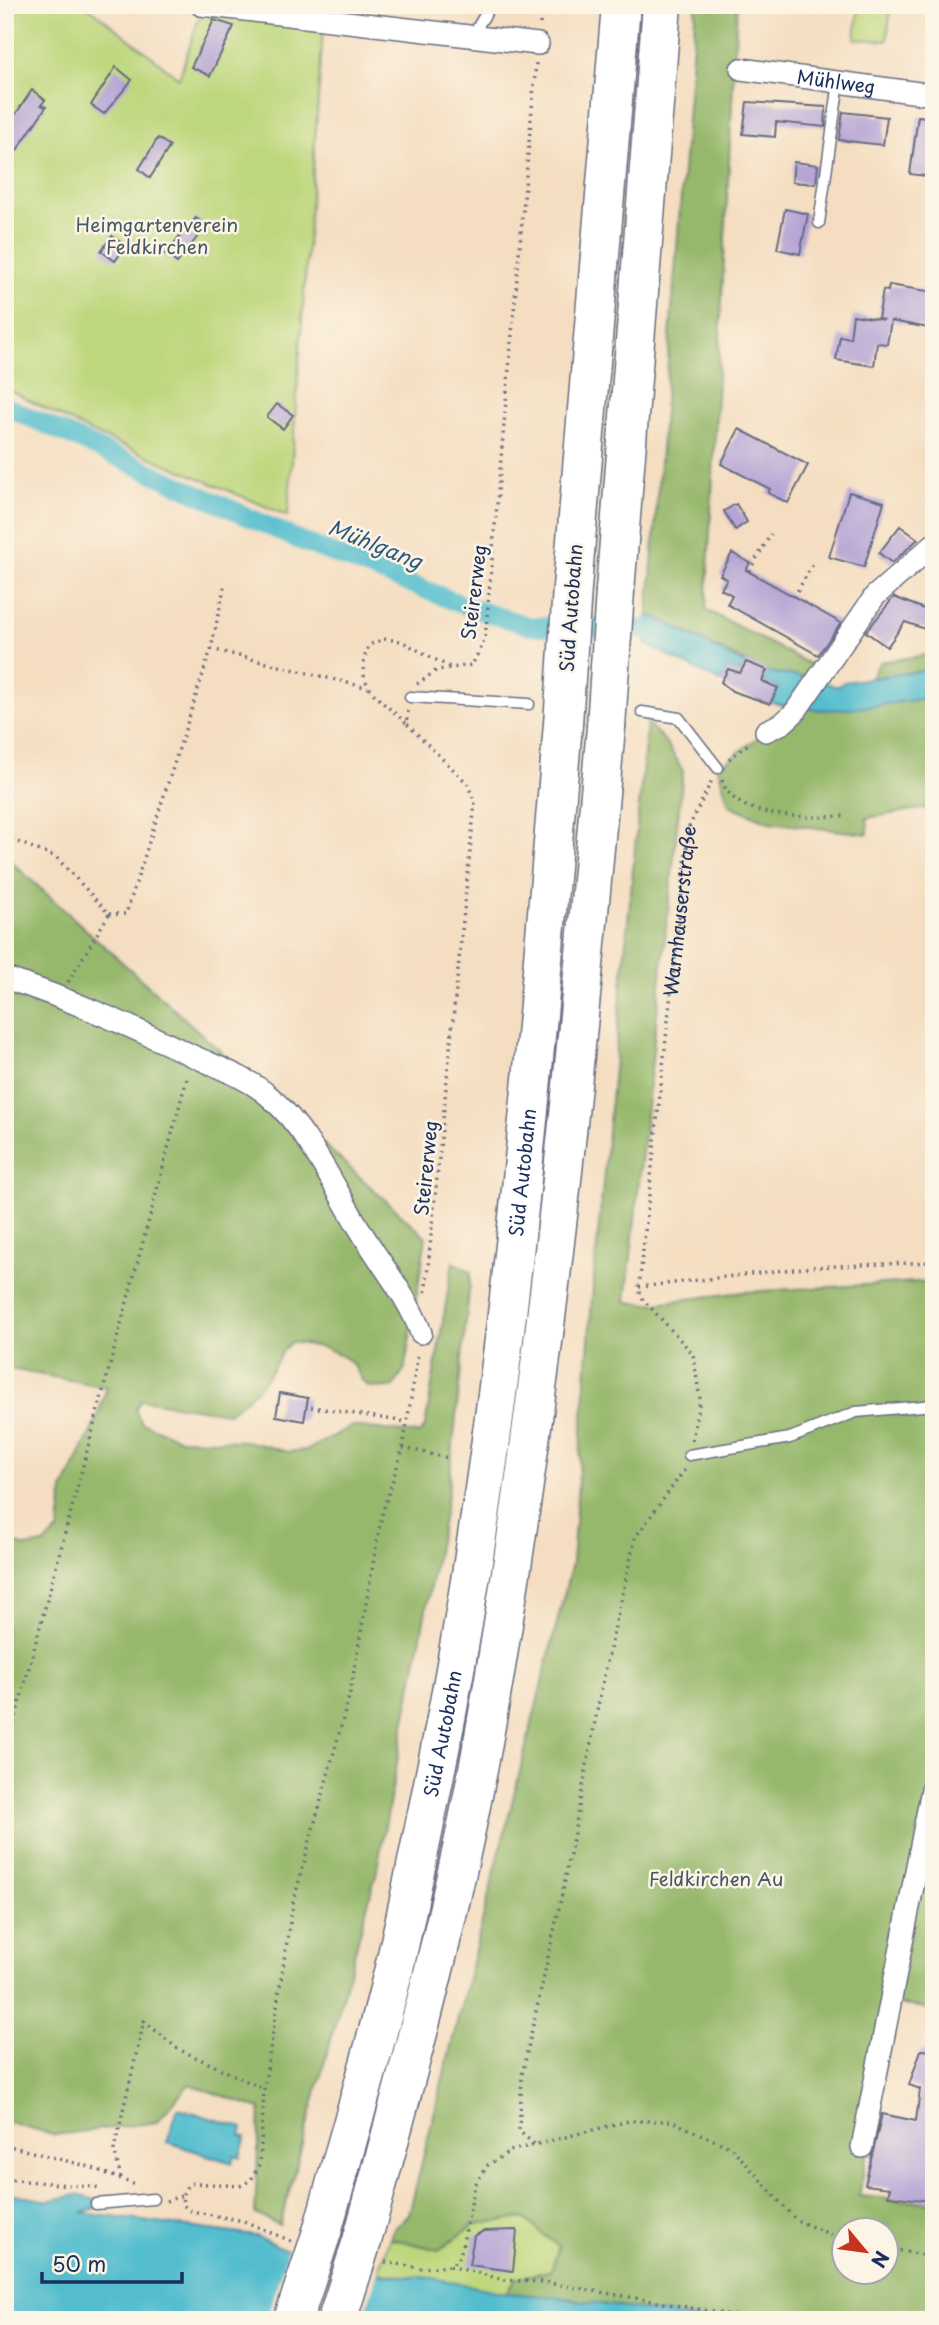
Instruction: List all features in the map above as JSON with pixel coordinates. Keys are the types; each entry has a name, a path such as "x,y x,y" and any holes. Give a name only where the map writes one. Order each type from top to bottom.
{"highway":[{"name":"Süd Autobahn","path":"293,2320 308,2237 394,1967 445,1722 479,1519 506,1315 538,1019 621,5"},
{"path":"337,2320 374,2252 485,1735 519,1531 550,1300 606,727 662,5"}],"street":[{"path":"201,5 538,44"},
{"name":"Mühlweg","path":"741,69 934,95"},
{"path":"766,731 783,723 795,712 875,596 934,544"},
{"path":"5,978 60,996 194,1056 269,1096 296,1125 414,1314 421,1333"},
{"path":"862,2147 934,1779"}],"lane":[{"path":"472,36 491,5"},
{"path":"819,223 839,82"},
{"path":"410,697 529,704"},
{"path":"642,712 678,718 718,768"},
{"path":"689,1455 790,1438 856,1412 934,1405"},
{"path":"96,2204 157,2197"}],"path":[{"name":"Steirerweg","path":"410,697 425,677 437,670 455,670 472,665 485,639 499,506 538,44"},
{"path":"748,571 771,534"},
{"path":"794,597 813,564"},
{"path":"5,836 56,857 109,914 126,914 211,649 225,584"},
{"path":"368,688 364,682 361,662 369,645 384,639 401,641 455,670"},
{"path":"211,649 368,688"},
{"name":"Steirerweg","path":"368,688 467,783 475,802 427,1280"},
{"path":"406,723 410,697"},
{"name":"Warnhauserstraße","path":"639,1287 689,827 718,768 766,731"},
{"path":"718,768 724,787 738,801 755,808 776,815 845,816"},
{"path":"60,996 109,914"},
{"path":"5,1758 194,1056"},
{"path":"693,1354 641,1297 639,1287 811,1267 934,1262"},
{"path":"308,2237 191,2211 183,2206 182,2196 187,2186 193,2183 240,2186 251,2180 261,2156 264,2089 293,1903 350,1693 382,1514 403,1448 421,1333"},
{"path":"311,1407 407,1422"},
{"path":"403,1448 449,1458"},
{"path":"534,2144 519,2132 522,2075 565,1881 603,1680 635,1538"},
{"path":"121,2178 114,2149 144,2021 178,2049 264,2089"},
{"path":"450,2266 460,2257 475,2185 488,2165 510,2151 629,2121 671,2121 732,2148 796,2220 830,2234"},
{"path":"5,2145 121,2178 141,2187"},
{"path":"157,2197 172,2201"},
{"path":"900,2251 934,2258"},
{"path":"374,2252 421,2268 450,2266 505,2280 543,2282 761,2320"}],"green space":[{"name":"Heimgartenverein Feldkirchen","path":"5,5 86,5 179,78 202,9 323,30 288,516 91,432 5,388"},
{"path":"696,5 737,5 706,610 817,668 813,678 766,672 648,616"},
{"path":"859,5 891,5 887,41 855,39"},
{"path":"934,654 934,669 871,678 880,662"},
{"path":"934,697 934,790 926,808 867,818 868,834 769,822 729,805 718,768 766,731 802,708 821,710"},
{"name":"Feldkirchen Au","path":"647,723 665,741 683,771 626,1302 649,1304 743,1292 934,1281 934,2009 895,2004 859,2196 934,2203 934,2320 703,2320 557,2297 507,2293 516,2278 551,2271 559,2247 524,2218 474,2224 439,2250 390,2238 393,2230 409,2214 572,1563 592,1299"},
{"path":"9,860 426,1237 405,1368 394,1386 371,1387 344,1357 312,1345 291,1342 258,1388 228,1413 141,1400 135,1410 142,1423 180,1439 246,1441 288,1452 307,1450 352,1426 419,1434 425,1427 453,1262 471,1272 448,1493 376,1874 280,2225 255,2214 260,2109 189,2084 157,2122 55,2135 5,2121 5,1539 25,1547 44,1544 59,1530 63,1490 96,1421 107,1387 5,1368 5,861"},
{"path":"524,2218 559,2247 551,2271 516,2278 507,2293 378,2272 390,2238 439,2250 474,2224"}],"water":[{"path":"648,616 655,617 745,664 740,673 728,669 721,682 645,644"},
{"path":"934,669 934,697 831,710 791,707 771,702 778,688 762,681 766,672 813,678 837,687 844,682"},
{"path":"178,2108 243,2128 241,2136 246,2137 240,2157 234,2155 232,2163 167,2142"},
{"path":"5,2192 47,2201 77,2195 96,2200 96,2208 82,2213 256,2236 285,2249 387,2275 432,2278 507,2293 557,2297 703,2320 5,2320"}],"pier":[{"path":"289,2246 379,2268 363,2320 266,2320"}],"building":[{"path":"214,20 234,26 210,76 191,67"},
{"path":"116,67 132,80 104,114 91,105"},
{"path":"32,90 45,100 41,105 46,107 5,168 5,130"},
{"path":"747,102 826,107 825,127 776,122 775,137 743,134"},
{"path":"843,112 887,117 883,145 839,140"},
{"path":"918,116 934,118 934,177 910,174"},
{"path":"158,138 170,146 150,178 139,169"},
{"path":"794,162 818,165 816,184 792,182"},
{"path":"785,209 808,214 800,254 777,249"},
{"path":"196,218 206,226 177,263 165,254"},
{"path":"112,236 126,246 115,261 101,251"},
{"path":"889,285 934,292 934,329 891,321 887,344 877,343 874,366 836,360 840,336 850,338 853,315 884,320 878,319 883,290 888,291"},
{"path":"277,404 293,415 283,429 267,417"},
{"path":"739,429 808,465 788,503 768,493 770,489 721,464"},
{"path":"849,492 884,502 864,567 829,557"},
{"path":"736,504 747,522 735,530 724,511"},
{"path":"900,526 918,539 892,563 879,553"},
{"path":"732,553 750,563 746,570 841,623 818,655 727,604 732,595 721,589 727,579 720,575"},
{"path":"894,597 934,613 934,632 905,622 887,647 866,632"},
{"path":"746,662 767,670 762,681 778,688 770,704 732,691 721,682 728,669 740,673"},
{"path":"280,1393 308,1398 304,1421 276,1416"},
{"path":"921,2050 934,2051 931,2201 888,2196 890,2188 865,2185 882,2114 916,2121 920,2089 909,2085"},
{"path":"517,2230 513,2271 469,2265 474,2236 484,2231"}],"waterway":[{"name":"Mühlgang","path":"5,406 301,541 474,609 530,626 655,629 671,637"}]}
